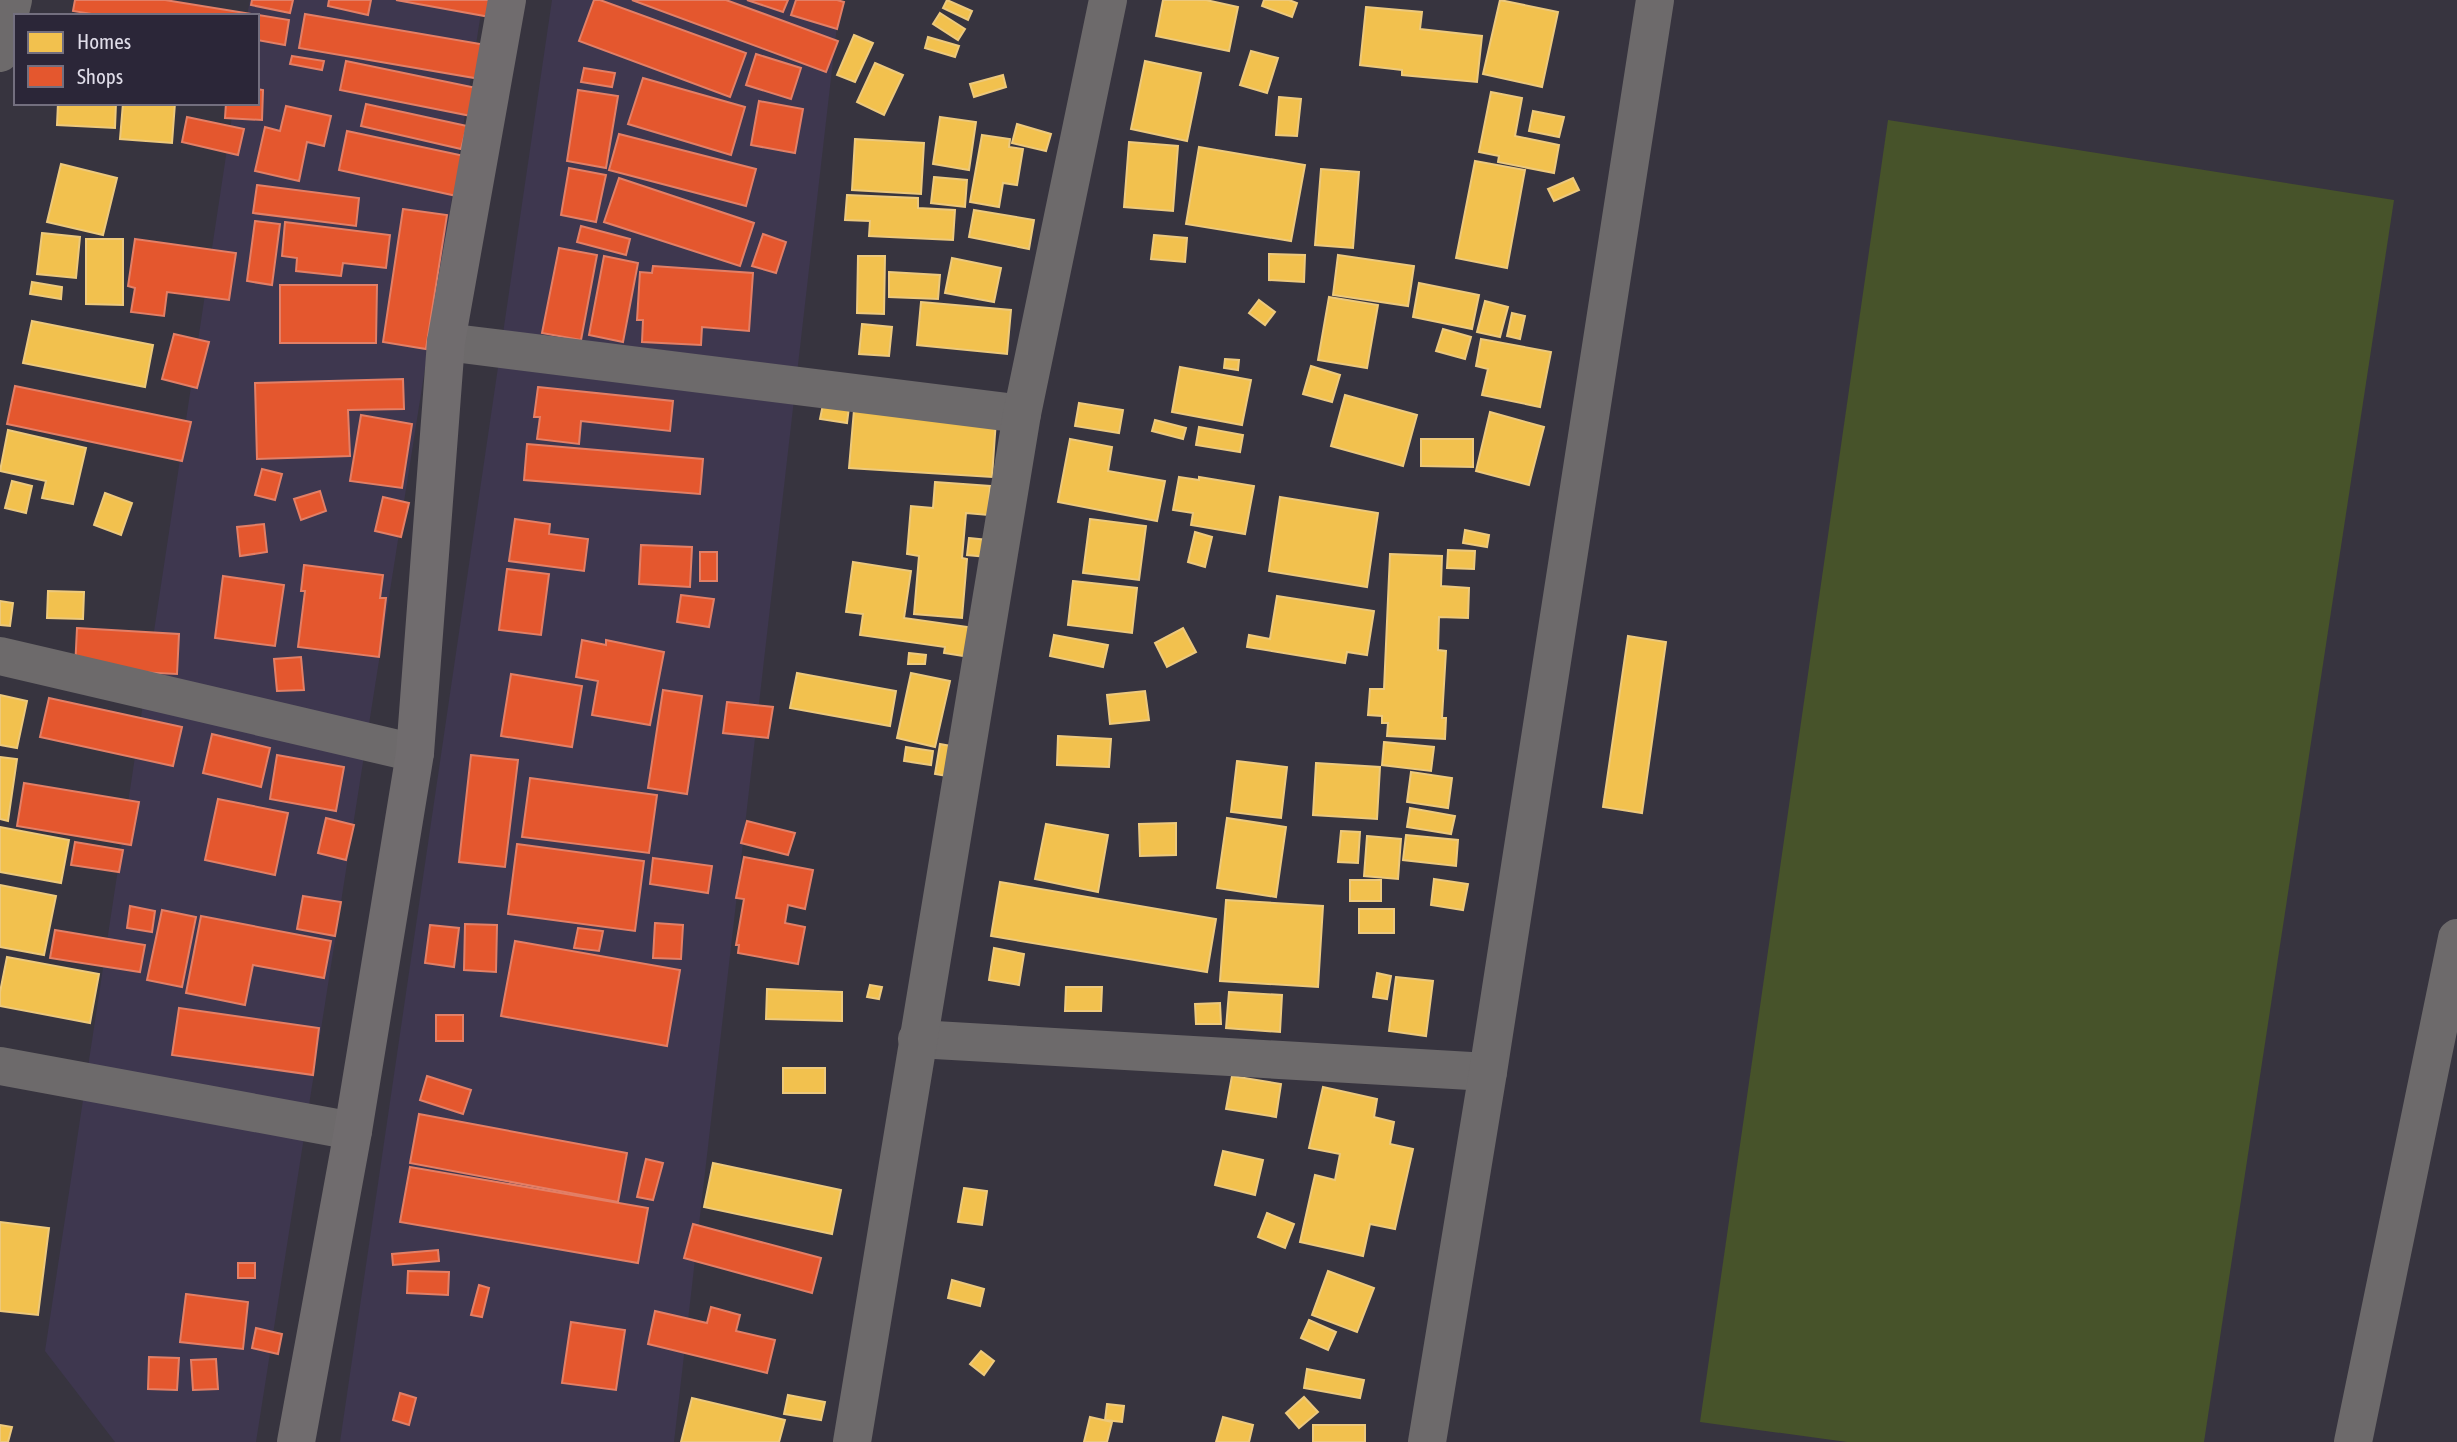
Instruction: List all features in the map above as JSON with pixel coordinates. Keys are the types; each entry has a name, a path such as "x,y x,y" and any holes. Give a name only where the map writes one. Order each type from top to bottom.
{"main road":[{"path":"296,1442 353,1131 415,753 446,342 507,0"}],"street":[{"path":"0,53 13,0"},
{"path":"852,1442 1022,414 1108,0"},
{"path":"1427,1442 1488,1072 1655,0"},
{"path":"446,342 1022,414"},
{"path":"0,656 415,753"},
{"path":"2353,1442 2457,938"},
{"path":"917,1039 1488,1072"},
{"path":"0,1066 353,1131"}],"shaded area":[{"path":"250,0 483,0 256,1442 115,1442 45,1351 234,105 259,105 259,14 247,14"},
{"path":"552,0 840,0 674,1442 340,1442"}],"green space":[{"path":"1888,120 2394,200 2204,1442 1847,1442 1700,1422"}],"building: Homes":[{"path":"947,0 972,11 968,20 943,8"},
{"path":"1163,0 1206,0 1238,7 1229,51 1156,36"},
{"path":"1264,0 1289,0 1297,3 1292,17 1262,6"},
{"path":"1500,0 1558,12 1542,87 1483,74"},
{"path":"1366,7 1422,12 1420,29 1482,36 1477,82 1402,75 1402,70 1360,65"},
{"path":"940,13 965,29 958,40 933,24"},
{"path":"854,35 873,43 855,82 837,75"},
{"path":"928,37 959,46 955,57 925,48"},
{"path":"1251,51 1278,58 1267,93 1240,85"},
{"path":"1145,61 1201,73 1187,141 1131,129"},
{"path":"875,63 903,75 884,115 857,102"},
{"path":"1003,75 1006,87 974,97 970,84"},
{"path":"1491,92 1522,98 1515,136 1559,145 1554,173 1498,162 1499,156 1479,152"},
{"path":"1279,97 1301,99 1297,136 1276,135"},
{"path":"58,105 116,105 115,128 57,125"},
{"path":"123,105 175,105 172,143 120,139"},
{"path":"1533,111 1564,117 1559,137 1529,131"},
{"path":"940,117 976,122 969,170 933,164"},
{"path":"1017,124 1051,134 1046,151 1012,143"},
{"path":"982,135 1010,139 1009,147 1023,149 1017,185 1003,183 999,207 970,202"},
{"path":"855,139 924,143 921,194 852,190"},
{"path":"1129,142 1178,146 1173,211 1124,207"},
{"path":"1199,147 1305,165 1291,241 1186,224"},
{"path":"1475,161 1525,170 1507,268 1456,258"},
{"path":"61,164 117,178 103,235 47,222"},
{"path":"1321,169 1359,172 1353,248 1315,245"},
{"path":"934,177 967,180 965,207 931,203"},
{"path":"1573,178 1579,190 1554,201 1548,189"},
{"path":"847,195 918,198 918,208 955,210 953,240 869,236 870,221 845,220"},
{"path":"974,210 1034,220 1029,249 969,237"},
{"path":"42,233 80,237 76,278 37,274"},
{"path":"1154,235 1187,238 1185,262 1151,259"},
{"path":"86,239 123,239 123,305 86,304"},
{"path":"1269,254 1305,255 1304,282 1269,280"},
{"path":"1338,255 1414,266 1408,306 1333,295"},
{"path":"858,256 885,256 884,314 857,313"},
{"path":"952,258 1001,268 994,302 945,293"},
{"path":"889,272 940,275 938,299 889,297"},
{"path":"32,282 62,287 61,299 30,294"},
{"path":"1419,283 1479,295 1472,329 1413,317"},
{"path":"1329,297 1378,305 1367,368 1318,360"},
{"path":"1259,300 1275,312 1265,325 1249,313"},
{"path":"1485,301 1508,307 1500,337 1477,332"},
{"path":"921,302 1011,310 1007,354 917,345"},
{"path":"1512,313 1525,316 1520,339 1507,336"},
{"path":"32,321 153,345 145,387 23,363"},
{"path":"862,324 892,327 889,356 859,354"},
{"path":"1443,329 1471,337 1465,359 1436,351"},
{"path":"1481,339 1551,352 1540,407 1482,395 1488,369 1476,366"},
{"path":"1225,359 1239,360 1238,370 1224,368"},
{"path":"1311,366 1340,375 1332,402 1303,394"},
{"path":"1180,367 1251,380 1242,425 1172,412"},
{"path":"825,395 850,399 847,423 820,419"},
{"path":"1345,395 1417,415 1403,466 1331,446"},
{"path":"1079,403 1123,410 1119,433 1075,426"},
{"path":"854,410 996,420 992,477 849,468"},
{"path":"1490,412 1544,427 1529,485 1476,471"},
{"path":"1155,420 1186,428 1183,439 1152,431"},
{"path":"1199,427 1243,435 1240,452 1196,445"},
{"path":"8,430 86,448 73,504 42,498 46,481 0,471"},
{"path":"1070,439 1112,447 1108,471 1165,481 1157,521 1058,502"},
{"path":"1421,439 1473,439 1473,467 1421,466"},
{"path":"1179,477 1199,480 1199,477 1254,486 1245,534 1191,525 1193,513 1173,510"},
{"path":"12,481 32,486 26,513 5,508"},
{"path":"935,482 990,486 988,515 966,513 962,558 967,559 962,618 914,614 919,556 907,554 911,506 933,508"},
{"path":"105,493 132,503 121,535 94,525"},
{"path":"1280,497 1378,513 1367,587 1269,571"},
{"path":"1090,519 1146,526 1139,580 1083,573"},
{"path":"1465,530 1489,535 1487,547 1463,543"},
{"path":"1195,532 1212,537 1205,567 1188,562"},
{"path":"969,538 988,540 987,557 967,555"},
{"path":"1448,550 1475,551 1474,569 1447,568"},
{"path":"1390,554 1442,556 1441,586 1469,588 1468,618 1439,617 1438,650 1446,651 1442,718 1446,718 1445,739 1387,736 1388,723 1382,723 1382,716 1368,715 1370,689 1384,689"},
{"path":"853,562 911,571 904,618 975,628 970,657 944,653 945,647 860,635 863,614 846,612"},
{"path":"1073,581 1137,588 1132,633 1068,625"},
{"path":"48,591 84,592 83,619 47,618"},
{"path":"1277,596 1374,611 1367,655 1347,652 1345,663 1247,647 1249,635 1270,639"},
{"path":"0,601 13,603 10,626 0,625"},
{"path":"1183,628 1196,652 1167,667 1155,643"},
{"path":"1054,635 1108,645 1103,667 1050,656"},
{"path":"1628,636 1666,642 1642,813 1603,807"},
{"path":"909,653 926,655 925,664 908,664"},
{"path":"797,673 896,691 890,726 790,708"},
{"path":"911,673 950,681 935,747 897,738"},
{"path":"1145,691 1149,720 1110,724 1107,695"},
{"path":"0,695 27,701 17,748 0,745"},
{"path":"1058,736 1111,739 1109,767 1057,765"},
{"path":"1384,742 1434,747 1431,771 1382,765"},
{"path":"940,744 957,747 953,777 935,774"},
{"path":"906,747 933,751 931,765 904,761"},
{"path":"0,757 17,759 8,821 0,819"},
{"path":"1237,761 1287,767 1281,818 1231,812"},
{"path":"1316,763 1380,767 1377,819 1313,815"},
{"path":"1411,772 1452,778 1448,808 1407,802"},
{"path":"1410,808 1455,816 1451,834 1407,827"},
{"path":"1227,818 1286,827 1276,897 1217,888"},
{"path":"1176,823 1176,855 1140,856 1139,824"},
{"path":"1046,824 1108,835 1098,892 1035,879"},
{"path":"0,827 69,840 61,883 0,872"},
{"path":"1341,831 1360,832 1358,863 1338,862"},
{"path":"1406,835 1458,840 1456,866 1403,860"},
{"path":"1367,836 1401,839 1398,879 1364,876"},
{"path":"1434,879 1468,884 1463,910 1431,905"},
{"path":"1350,880 1381,880 1381,901 1350,901"},
{"path":"1000,882 1216,919 1207,972 991,936"},
{"path":"0,885 56,896 44,955 0,947"},
{"path":"1226,900 1323,906 1318,987 1220,981"},
{"path":"1359,909 1394,909 1394,933 1359,933"},
{"path":"994,948 1024,954 1019,985 989,980"},
{"path":"7,957 99,974 90,1023 0,1006"},
{"path":"1377,973 1391,976 1387,999 1373,997"},
{"path":"1396,977 1433,981 1426,1036 1389,1031"},
{"path":"870,985 882,987 879,999 867,997"},
{"path":"1066,987 1102,987 1101,1011 1065,1011"},
{"path":"767,989 842,992 842,1021 766,1019"},
{"path":"1229,992 1282,995 1280,1032 1226,1028"},
{"path":"1220,1003 1221,1024 1196,1024 1195,1004"},
{"path":"783,1068 825,1068 825,1093 783,1093"},
{"path":"1232,1076 1281,1084 1276,1117 1226,1109"},
{"path":"1323,1087 1377,1099 1374,1117 1394,1122 1390,1144 1413,1149 1395,1229 1370,1224 1363,1256 1300,1242 1315,1175 1335,1180 1340,1154 1309,1148"},
{"path":"1223,1151 1263,1160 1255,1195 1215,1185"},
{"path":"713,1163 841,1190 832,1234 704,1207"},
{"path":"964,1188 987,1191 982,1225 958,1222"},
{"path":"1267,1213 1294,1224 1285,1248 1258,1237"},
{"path":"0,1222 49,1228 38,1315 0,1311"},
{"path":"1328,1271 1374,1288 1357,1332 1312,1315"},
{"path":"952,1280 984,1289 980,1306 948,1298"},
{"path":"1309,1320 1336,1332 1328,1350 1301,1338"},
{"path":"981,1351 994,1361 984,1375 970,1364"},
{"path":"1307,1369 1364,1380 1360,1398 1304,1388"},
{"path":"788,1395 825,1402 821,1420 784,1414"},
{"path":"1304,1397 1318,1412 1299,1428 1286,1413"},
{"path":"692,1398 785,1420 779,1442 681,1442"},
{"path":"1107,1404 1124,1406 1122,1422 1105,1420"},
{"path":"1090,1417 1112,1422 1107,1442 1084,1442"},
{"path":"1223,1417 1253,1425 1249,1442 1216,1442"},
{"path":"0,1425 12,1427 8,1442 0,1442"},
{"path":"1313,1425 1365,1425 1365,1442 1313,1442"}],"building: Shops":[{"path":"75,0 165,0 252,14 92,14 73,11"},
{"path":"252,0 293,0 290,13 251,5"},
{"path":"329,0 371,0 368,15 328,6"},
{"path":"396,0 493,0 490,17"},
{"path":"594,0 746,53 730,97 579,41"},
{"path":"632,0 726,0 838,41 826,72"},
{"path":"747,0 788,0 783,12"},
{"path":"796,0 844,2 837,29 791,15"},
{"path":"305,14 492,46 486,80 299,48"},
{"path":"259,15 289,20 285,45 259,40"},
{"path":"756,54 801,68 791,99 746,85"},
{"path":"292,56 324,61 322,70 290,64"},
{"path":"346,61 486,90 481,118 340,90"},
{"path":"584,68 615,73 612,87 581,82"},
{"path":"643,78 745,107 731,155 628,124"},
{"path":"259,89 263,90 262,120 225,118 226,105 259,105"},
{"path":"578,90 618,96 606,168 567,161"},
{"path":"759,101 803,109 795,153 751,145"},
{"path":"366,104 467,126 461,149 361,126"},
{"path":"286,106 331,116 324,146 307,142 299,181 255,171 265,127 280,131"},
{"path":"187,117 244,129 238,155 182,142"},
{"path":"347,131 469,157 461,197 339,170"},
{"path":"619,134 756,169 746,206 609,170"},
{"path":"569,168 606,175 596,222 561,215"},
{"path":"619,178 754,223 740,266 604,222"},
{"path":"257,185 359,198 356,226 253,213"},
{"path":"403,209 447,215 426,349 383,342"},
{"path":"255,221 280,224 272,285 247,281"},
{"path":"285,222 390,235 386,268 343,263 341,276 296,271 297,258 282,256"},
{"path":"581,226 630,239 626,255 577,242"},
{"path":"763,234 786,242 776,273 752,266"},
{"path":"135,239 236,253 229,300 167,292 164,316 131,312 135,288 128,286"},
{"path":"559,248 597,255 581,340 542,333"},
{"path":"604,256 638,263 623,342 589,335"},
{"path":"653,266 753,273 749,331 702,327 701,345 642,342 643,320 637,320 640,272 652,273"},
{"path":"280,285 377,285 376,343 280,343"},
{"path":"174,334 209,342 197,388 162,379"},
{"path":"403,379 404,409 348,410 350,456 257,459 255,383"},
{"path":"15,386 191,422 182,461 7,424"},
{"path":"538,387 673,401 670,431 581,421 579,444 537,439 540,417 534,417"},
{"path":"361,415 412,424 402,488 350,481"},
{"path":"527,444 703,459 700,494 524,480"},
{"path":"262,469 282,474 275,500 255,495"},
{"path":"320,491 326,511 301,520 294,499"},
{"path":"383,497 409,503 401,537 375,531"},
{"path":"515,519 550,524 549,534 588,539 584,571 509,561"},
{"path":"264,524 267,552 240,556 237,527"},
{"path":"641,545 692,547 690,587 639,584"},
{"path":"700,552 717,552 717,581 700,581"},
{"path":"304,565 383,575 380,598 386,598 379,657 298,647 305,591 301,591"},
{"path":"507,569 549,574 541,635 499,630"},
{"path":"223,576 284,585 275,646 215,638"},
{"path":"681,595 714,599 709,627 677,622"},
{"path":"77,628 179,634 177,674 75,669"},
{"path":"582,640 606,645 606,640 664,652 650,725 592,715 598,681 576,677"},
{"path":"301,657 304,690 277,691 274,659"},
{"path":"511,674 582,686 572,747 501,736"},
{"path":"663,690 702,696 687,794 648,788"},
{"path":"49,698 182,727 173,766 40,737"},
{"path":"727,702 773,707 768,738 723,733"},
{"path":"212,734 270,748 261,787 203,773"},
{"path":"277,755 344,767 336,811 270,799"},
{"path":"471,755 518,760 505,867 459,862"},
{"path":"530,778 657,795 649,853 522,837"},
{"path":"24,783 139,802 131,845 17,826"},
{"path":"218,799 288,813 275,875 205,860"},
{"path":"326,818 354,825 346,860 318,853"},
{"path":"747,821 795,833 788,855 741,843"},
{"path":"75,842 123,850 119,872 71,865"},
{"path":"517,844 644,861 635,931 508,914"},
{"path":"744,857 813,870 805,909 788,905 785,923 805,927 798,964 738,953 739,945 736,945 744,899 736,898"},
{"path":"653,858 712,866 708,893 650,884"},
{"path":"303,896 341,902 335,936 297,929"},
{"path":"130,906 155,911 152,932 127,928"},
{"path":"162,910 196,917 182,987 147,980"},
{"path":"201,916 331,941 324,978 253,965 245,1005 186,993"},
{"path":"655,923 683,925 681,959 653,958"},
{"path":"465,924 497,925 496,972 464,970"},
{"path":"430,925 459,928 454,967 425,963"},
{"path":"578,928 603,931 599,951 574,948"},
{"path":"55,930 145,945 140,972 50,958"},
{"path":"515,941 680,970 667,1046 501,1016"},
{"path":"179,1008 319,1028 313,1075 172,1055"},
{"path":"436,1015 463,1015 463,1041 436,1041"},
{"path":"427,1076 471,1090 463,1114 420,1100"},
{"path":"419,1114 627,1153 618,1202 410,1163"},
{"path":"646,1159 663,1163 653,1200 637,1197"},
{"path":"410,1167 648,1208 638,1263 400,1222"},
{"path":"693,1224 821,1258 812,1293 684,1258"},
{"path":"438,1250 439,1261 393,1265 392,1254"},
{"path":"238,1263 255,1263 255,1278 238,1278"},
{"path":"408,1271 449,1272 448,1295 407,1293"},
{"path":"479,1285 489,1288 482,1317 471,1315"},
{"path":"186,1294 248,1302 243,1349 180,1342"},
{"path":"711,1307 740,1315 736,1331 775,1340 767,1373 648,1344 655,1311 707,1323"},
{"path":"571,1322 625,1330 616,1390 562,1383"},
{"path":"256,1328 282,1334 278,1354 252,1348"},
{"path":"149,1357 179,1358 177,1390 148,1389"},
{"path":"216,1359 218,1389 193,1390 191,1360"},
{"path":"400,1393 416,1398 409,1425 393,1420"}]}
